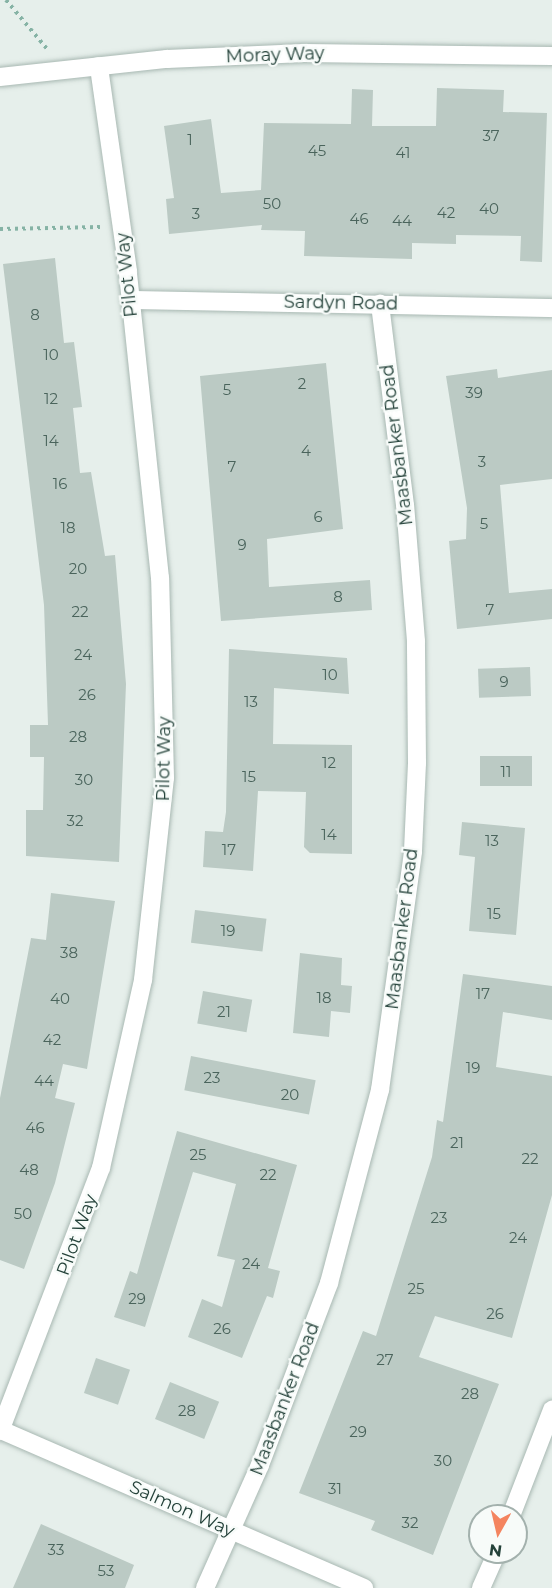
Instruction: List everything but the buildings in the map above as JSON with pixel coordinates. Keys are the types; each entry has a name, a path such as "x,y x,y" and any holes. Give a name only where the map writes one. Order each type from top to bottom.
{"street":[{"name":"Moray Way","path":"0,77 99,66 304,53 552,56"},
{"name":"Pilot Way","path":"0,1430 101,1168 130,1052 156,887 165,778 165,652 122,227 99,66"},
{"name":"Sardyn Road","path":"130,300 552,308"},
{"name":"Maasbanker Road","path":"231,1530 329,1283 357,1191 380,1090 413,851 416,641 380,304"},
{"path":"516,1504 552,1410"},
{"name":"Salmon Way","path":"0,1430 364,1588"},
{"path":"205,1588 231,1530"},
{"path":"481,1588 492,1564"}],"path":[{"path":"6,0 51,52"},
{"path":"0,229 122,227"}]}
